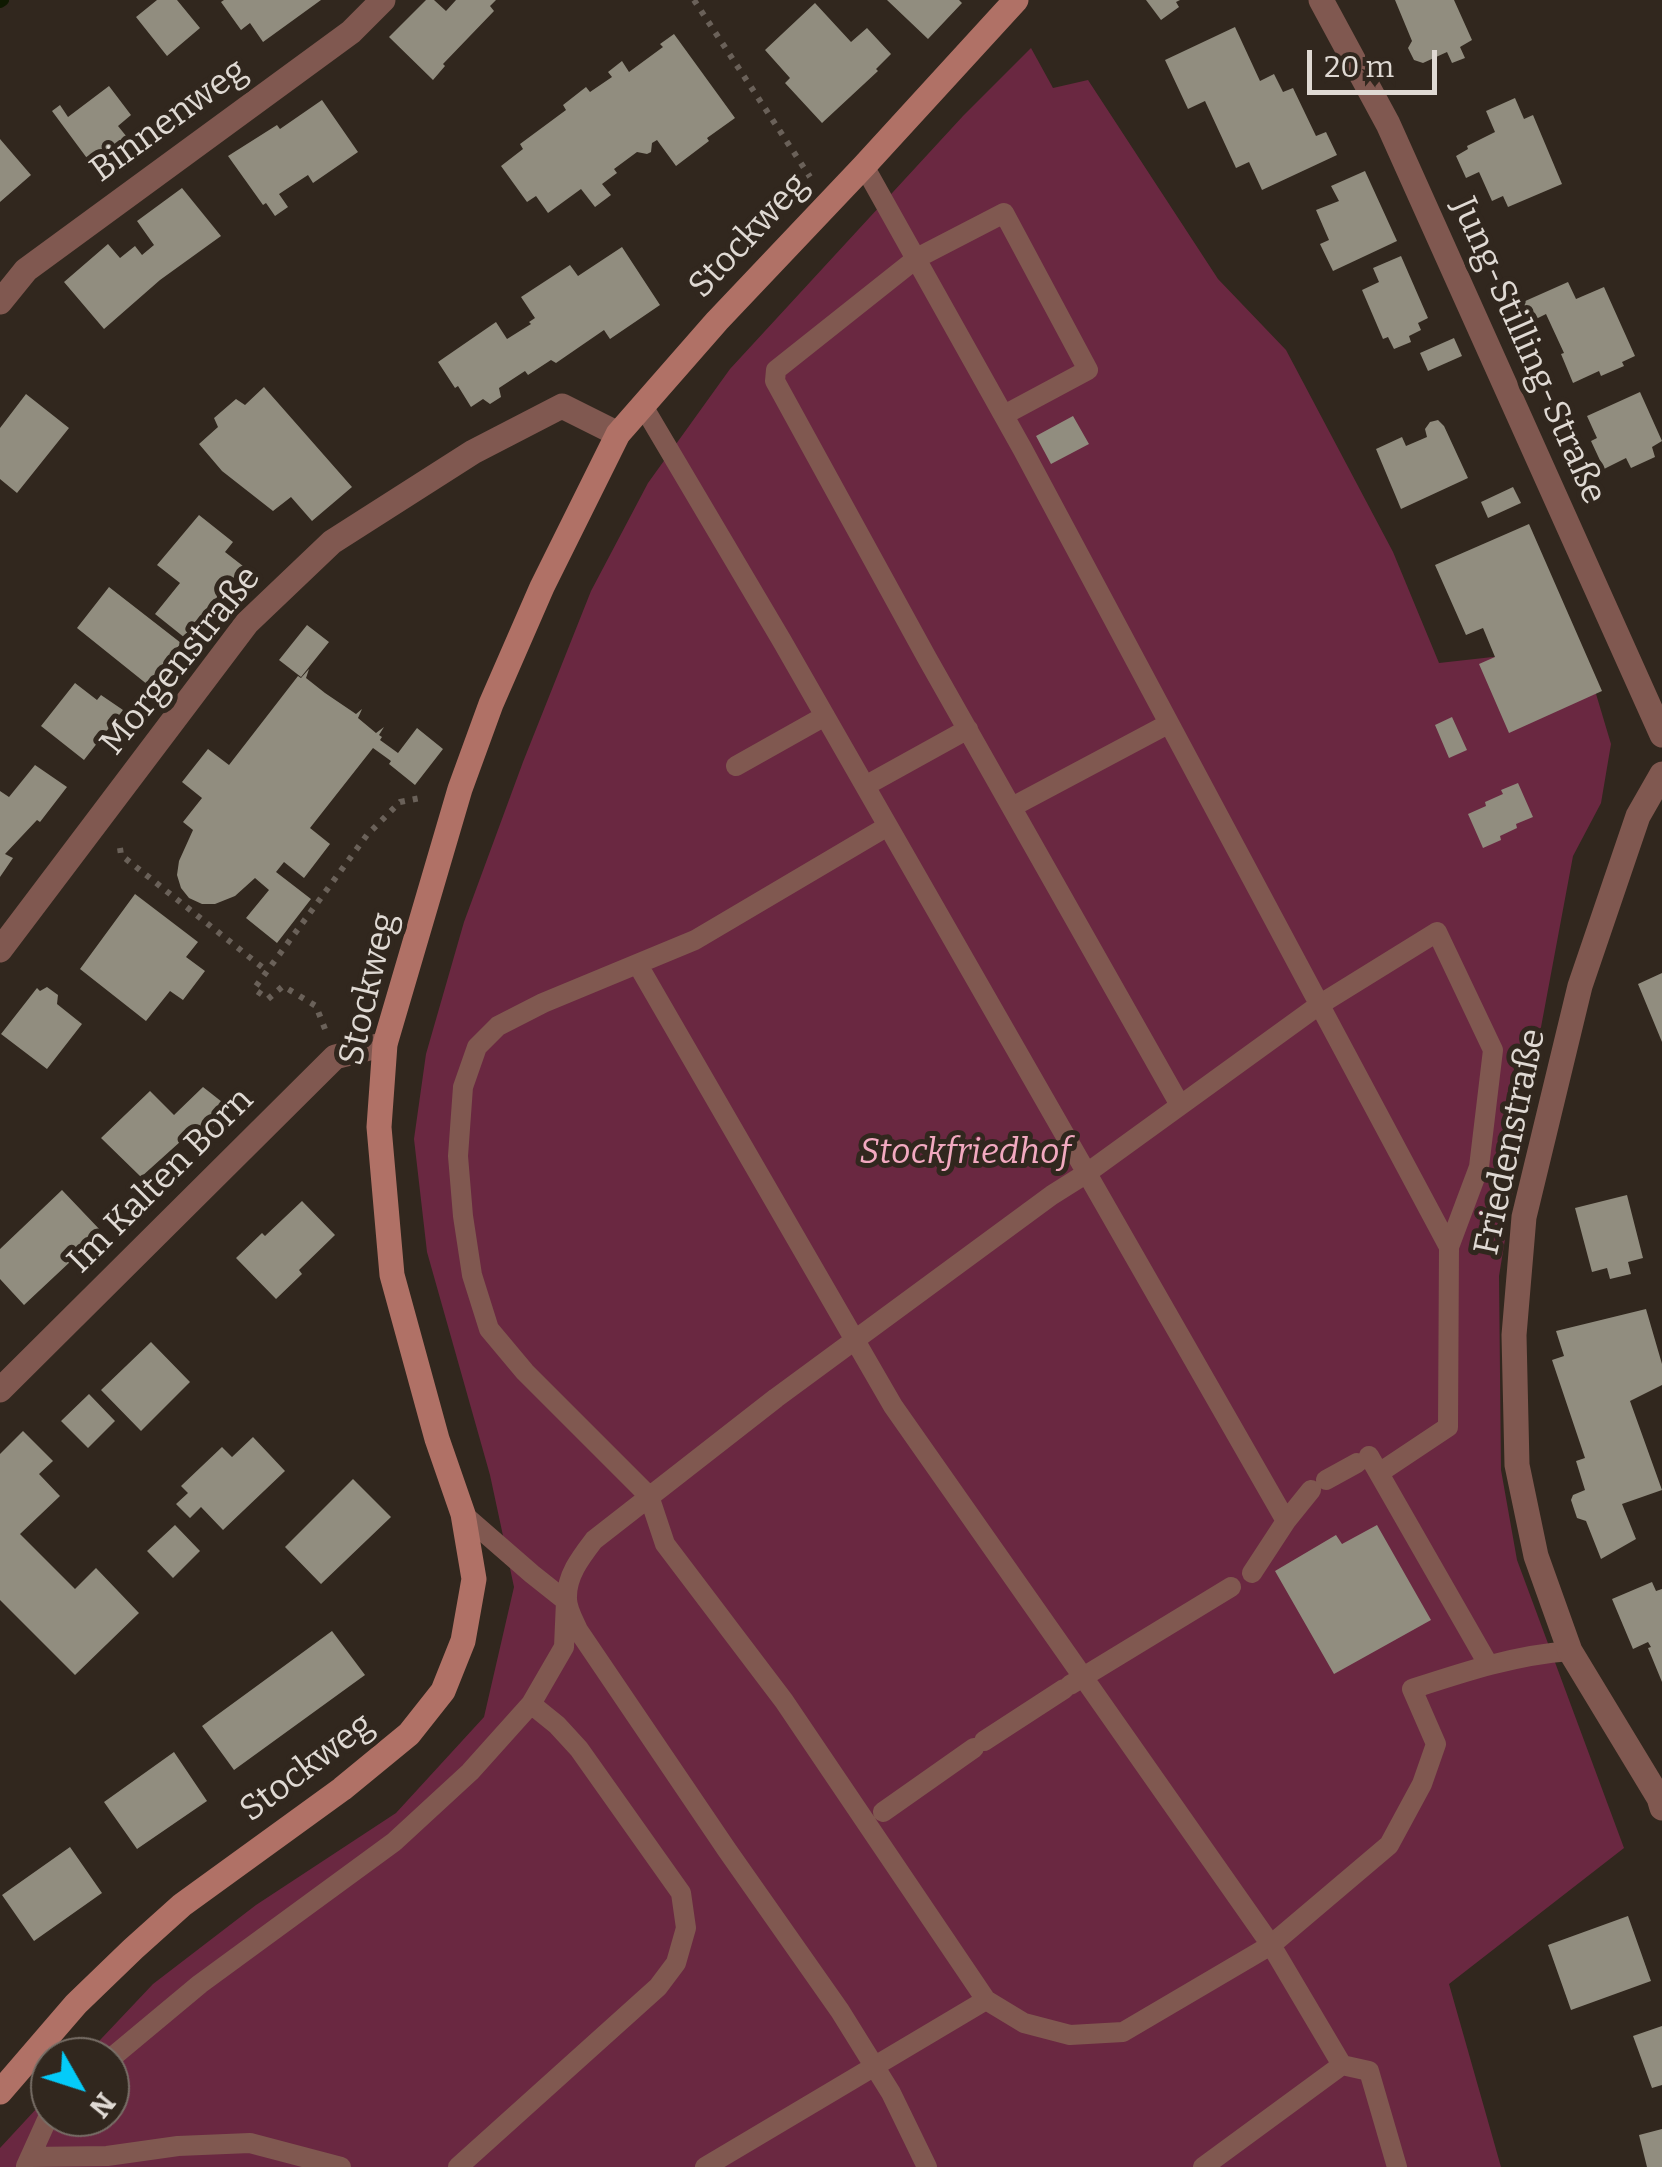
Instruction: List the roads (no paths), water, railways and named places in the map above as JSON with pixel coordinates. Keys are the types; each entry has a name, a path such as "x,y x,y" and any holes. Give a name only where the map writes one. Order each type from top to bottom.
{"street":[{"name":"Binnenweg","path":"0,302 26,270 351,32 383,0"},
{"name":"Stockweg","path":"0,2092 76,2004 133,1949 182,1905 409,1734 444,1691 463,1640 474,1579 463,1514 437,1439 392,1275 379,1127 384,1044 460,789 491,704 542,587 618,434 1016,0"},
{"name":"Jung-Stilling-Straße","path":"1320,0 1388,124 1662,735"},
{"name":"Morgenstraße","path":"0,950 247,623 332,542 474,452 562,406 618,434"},
{"name":"Friedenstraße","path":"1662,774 1638,816 1580,986 1524,1217 1514,1335 1517,1465 1536,1556 1570,1651 1662,1808"},
{"name":"Im Kalten Born","path":"0,1390 335,1057 384,1044"}],"lane":[{"path":"864,166 1004,415 1449,1247"},
{"path":"1004,415 1088,370 1004,214 917,258 776,370 775,381 1180,1106"},
{"path":"642,406 825,716 1286,1521"},
{"path":"736,766 825,716"},
{"path":"1012,807 1168,724"},
{"path":"865,786 968,730"},
{"path":"888,826 695,940 543,1003 498,1026 477,1048 463,1087 458,1156 462,1216 472,1274 490,1330 524,1372 649,1496 664,1544 784,1702 986,2000 1024,2023 1070,2035 1124,2032 1271,1945 1389,1846 1422,1784 1436,1744 1412,1689 1488,1664 1570,1651"},
{"path":"130,2042 200,1984 394,1842 470,1772 531,1704 564,1646 570,1580 577,1562 594,1540 776,1398 1052,1195 1319,1005 1437,932 1494,1050 1479,1167 1449,1247 1448,1427 1319,1485 1286,1521 1252,1573"},
{"path":"638,965 893,1406 1072,1683 1271,1945 1342,2064 1369,2071 1397,2167"},
{"path":"1368,1464 1488,1664"},
{"path":"463,1514 566,1601 578,1630 840,2011 891,2094 927,2167"},
{"path":"883,1812 1072,1683 1231,1587"},
{"path":"458,2167 658,1986 676,1963 686,1928 681,1894 579,1749 531,1704"},
{"path":"705,2167 986,2000"},
{"path":"1203,2167 1342,2064"},
{"path":"39,2137 28,2162 178,2146 250,2143 341,2167"}],"park label":[{"name":"Stockfriedhof","path":"965,1153"}]}
